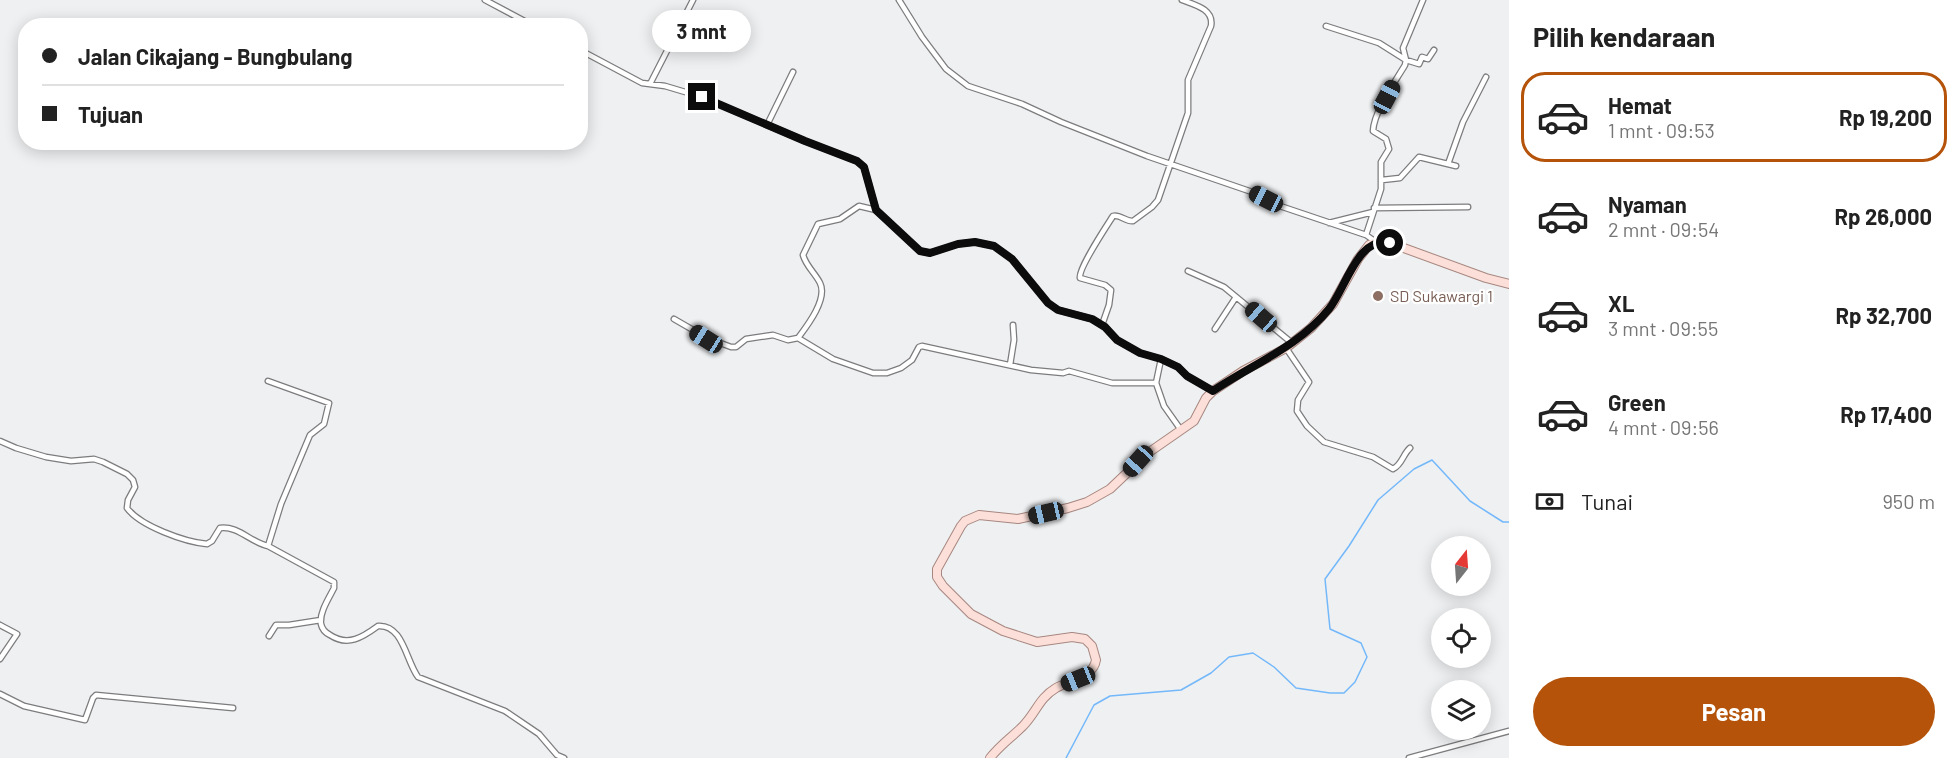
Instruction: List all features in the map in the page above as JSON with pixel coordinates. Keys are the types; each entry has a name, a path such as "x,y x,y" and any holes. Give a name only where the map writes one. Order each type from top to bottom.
{"main road":[{"path":"990,758 999,746 1022,727 1044,697 1056,688 1089,673 1095,665 1094,650 1085,639 1072,637 1037,642 1003,631 971,614 939,582 936,573 950,544 965,521 979,515 1018,519 1068,508 1087,502 1110,489 1148,453 1194,421 1206,398 1213,391 1289,345 1323,316 1337,298 1362,252 1376,242 1390,243 1486,278 1509,284"}],"street":[{"path":"485,0 519,18"},
{"path":"650,84 693,0"},
{"path":"899,0 946,69 968,86 1022,104 1102,139 1255,194 1277,205 1366,235 1376,242"},
{"path":"1102,325 1108,310 1111,290 1105,285 1079,278 1083,265 1113,216 1117,215 1131,221 1155,204 1188,112 1188,81 1212,22 1209,14 1202,8 1182,0"},
{"path":"1366,235 1382,180 1381,162 1389,149 1386,139 1373,131 1372,127 1406,60 1403,48 1423,0"},
{"path":"1326,26 1379,43 1406,60 1419,64 1422,57 1428,59 1434,50"},
{"path":"588,54 642,83 665,86 702,97 857,161 864,167 876,210 920,251 925,253 975,242 994,246 1012,259 1048,303 1058,310 1092,319 1102,325 1117,340 1140,353 1161,359 1213,391"},
{"path":"767,125 793,72"},
{"path":"1448,164 1463,122 1486,77"},
{"path":"1382,180 1400,178 1419,157 1456,166"},
{"path":"674,319 706,339 731,347 736,347 746,339 773,335 788,340 798,338 810,323 822,295 820,282 802,255 815,228 823,222 840,219 859,207 876,210"},
{"path":"1329,223 1374,210 1468,207"},
{"path":"1188,271 1218,283 1289,345 1310,382 1296,404 1297,411 1317,437 1331,445 1373,457 1394,469 1410,448"},
{"path":"1215,329 1236,297"},
{"path":"1010,365 1014,340 1013,325"},
{"path":"798,338 833,359 873,373 886,373 901,368 912,360 919,347 922,346 1049,372 1069,371 1112,383 1156,383"},
{"path":"1161,359 1156,383 1164,406 1181,431"},
{"path":"268,381 329,403 324,424 310,435 281,504 268,546"},
{"path":"0,441 46,458 71,461 94,459 127,474 133,480 135,487 128,500 127,508 137,517 171,535 207,544 212,541 220,528 227,527 240,532 254,543 268,546 334,582 334,588 321,620 325,632 331,637 346,641 363,637 378,626 390,628 397,634 418,677 505,711 539,734 557,755 564,758"},
{"path":"269,636 276,625 321,620"},
{"path":"0,625 17,634 0,658"},
{"path":"0,694 24,706 85,720 96,695 233,708"},
{"path":"1409,758 1509,731"}],"waterway":[{"path":"1066,758 1094,705 1110,696 1181,690 1211,673 1229,657 1253,653 1274,667 1296,688 1344,693 1355,682 1367,657 1361,643 1330,629 1325,579 1378,500 1414,469 1432,460 1470,501 1503,522 1509,522"}],"place":[{"name":"SD Sukawargi 1","path":"1378,296"}],"route":[{"path":"702,97 857,161 864,167 876,210 920,251 930,253 958,244 975,242 994,246 1012,259 1048,303 1058,310 1092,319 1105,327 1117,340 1140,353 1178,367 1187,376 1213,391 1243,371 1287,348 1299,338 1333,304 1362,252 1376,242 1390,243"}]}
